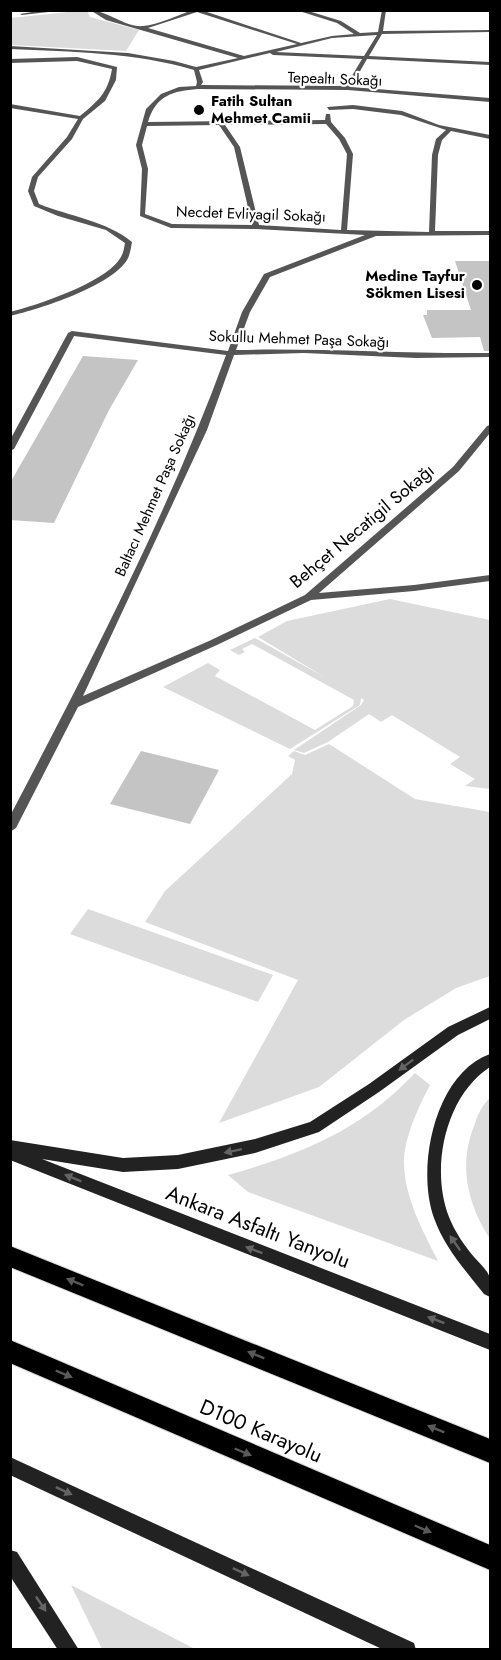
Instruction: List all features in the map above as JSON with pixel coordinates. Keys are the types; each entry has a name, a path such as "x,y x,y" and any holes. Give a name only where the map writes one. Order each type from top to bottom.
{"highway":[{"path":"10,1256 490,1451"},
{"name":"D100 Karayolu","path":"10,1351 490,1557"}],"main road":[{"path":"10,1148 123,1165 178,1162 255,1146 314,1127 374,1089 453,1031 490,1013"},
{"path":"490,1060 469,1075 444,1115 435,1157 435,1195 450,1236 490,1289"},
{"name":"Ankara Asfaltı Yanyolu","path":"10,1153 490,1342"},
{"path":"10,1466 407,1650"},
{"path":"10,1558 70,1650"}],"street":[{"path":"22,14 64,10"},
{"path":"92,10 108,19 245,58"},
{"path":"298,10 348,26 358,34"},
{"path":"324,18 332,10"},
{"path":"348,88 380,33 384,10"},
{"path":"144,28 195,11 300,43"},
{"path":"10,47 145,56 170,60 196,69 300,43 358,34 490,31"},
{"path":"263,53 490,64"},
{"path":"10,61 76,59 115,68 113,80 104,100 81,118 70,138 35,177 31,191 36,205 60,215 108,229 129,242 122,261 108,276 26,312 10,314"},
{"path":"196,69 200,82 198,87"},
{"name":"Tepealtı Sokağı","path":"198,87 339,90 348,88 490,100"},
{"name":"Necdet Evliyagil Sokağı","path":"198,87 178,89 163,95 149,109 139,145 145,169 142,215 171,226 256,227 375,234"},
{"path":"339,90 328,108 328,123 342,138 350,154 344,231"},
{"path":"10,106 81,118"},
{"path":"328,108 352,107 402,113 450,129 490,137"},
{"path":"221,123 237,147 256,227"},
{"path":"145,124 328,123"},
{"path":"432,233 435,155 439,139 450,129"},
{"path":"375,234 490,233"},
{"name":"Baltacı Mehmet Paşa Sokağı","path":"10,828 75,704 203,430 229,353 246,312 267,276 375,234"},
{"name":"Sokullu Mehmet Paşa Sokağı","path":"10,449 72,333 229,353 304,351 416,356 490,355"},
{"name":"Behçet Necatigil Sokağı","path":"75,704 213,643 309,597 456,469 490,428"},
{"path":"309,597 414,588 490,578"}],"shaded area":[{"path":"87,10 90,17 139,30 126,51 11,45 11,18"},
{"path":"390,599 490,620 490,789 465,786 475,779 450,764 460,757 392,715 381,722 369,714 328,742 304,753 294,750 361,705 364,700 361,698 360,705 290,749 163,687 208,663 220,670 215,676 315,730 353,706 354,700 252,644 242,649 245,652 239,655 230,650 255,638 326,678 258,637 287,621"},
{"path":"329,744 415,799 490,812 490,976 456,988 404,1020 319,1087 219,1123 298,980 145,922 165,891 292,774 295,760 288,756 294,751 305,755"},
{"path":"88,909 273,975 258,1002 70,934"},
{"path":"415,1073 430,1085 406,1144 405,1177 411,1202 438,1261 248,1192 228,1175 281,1158 329,1138 373,1110"},
{"path":"490,1098 490,1239 471,1199 466,1170 469,1141 478,1114"},
{"path":"71,1585 195,1649 102,1649"}],"building":[{"name":"Medine Tayfur Sökmen Lisesi","path":"455,261 490,261 490,351 484,351 480,337 432,338 423,315 427,315 427,310 471,310"},
{"path":"83,356 138,360 109,410 54,523 10,520 10,483"},
{"path":"141,751 219,770 190,824 110,804"}],"place":[{"name":"Fatih Sultan Mehmet Camii","path":"199,110"},
{"name":"Medine Tayfur Sökmen Lisesi","path":"477,285"}]}
